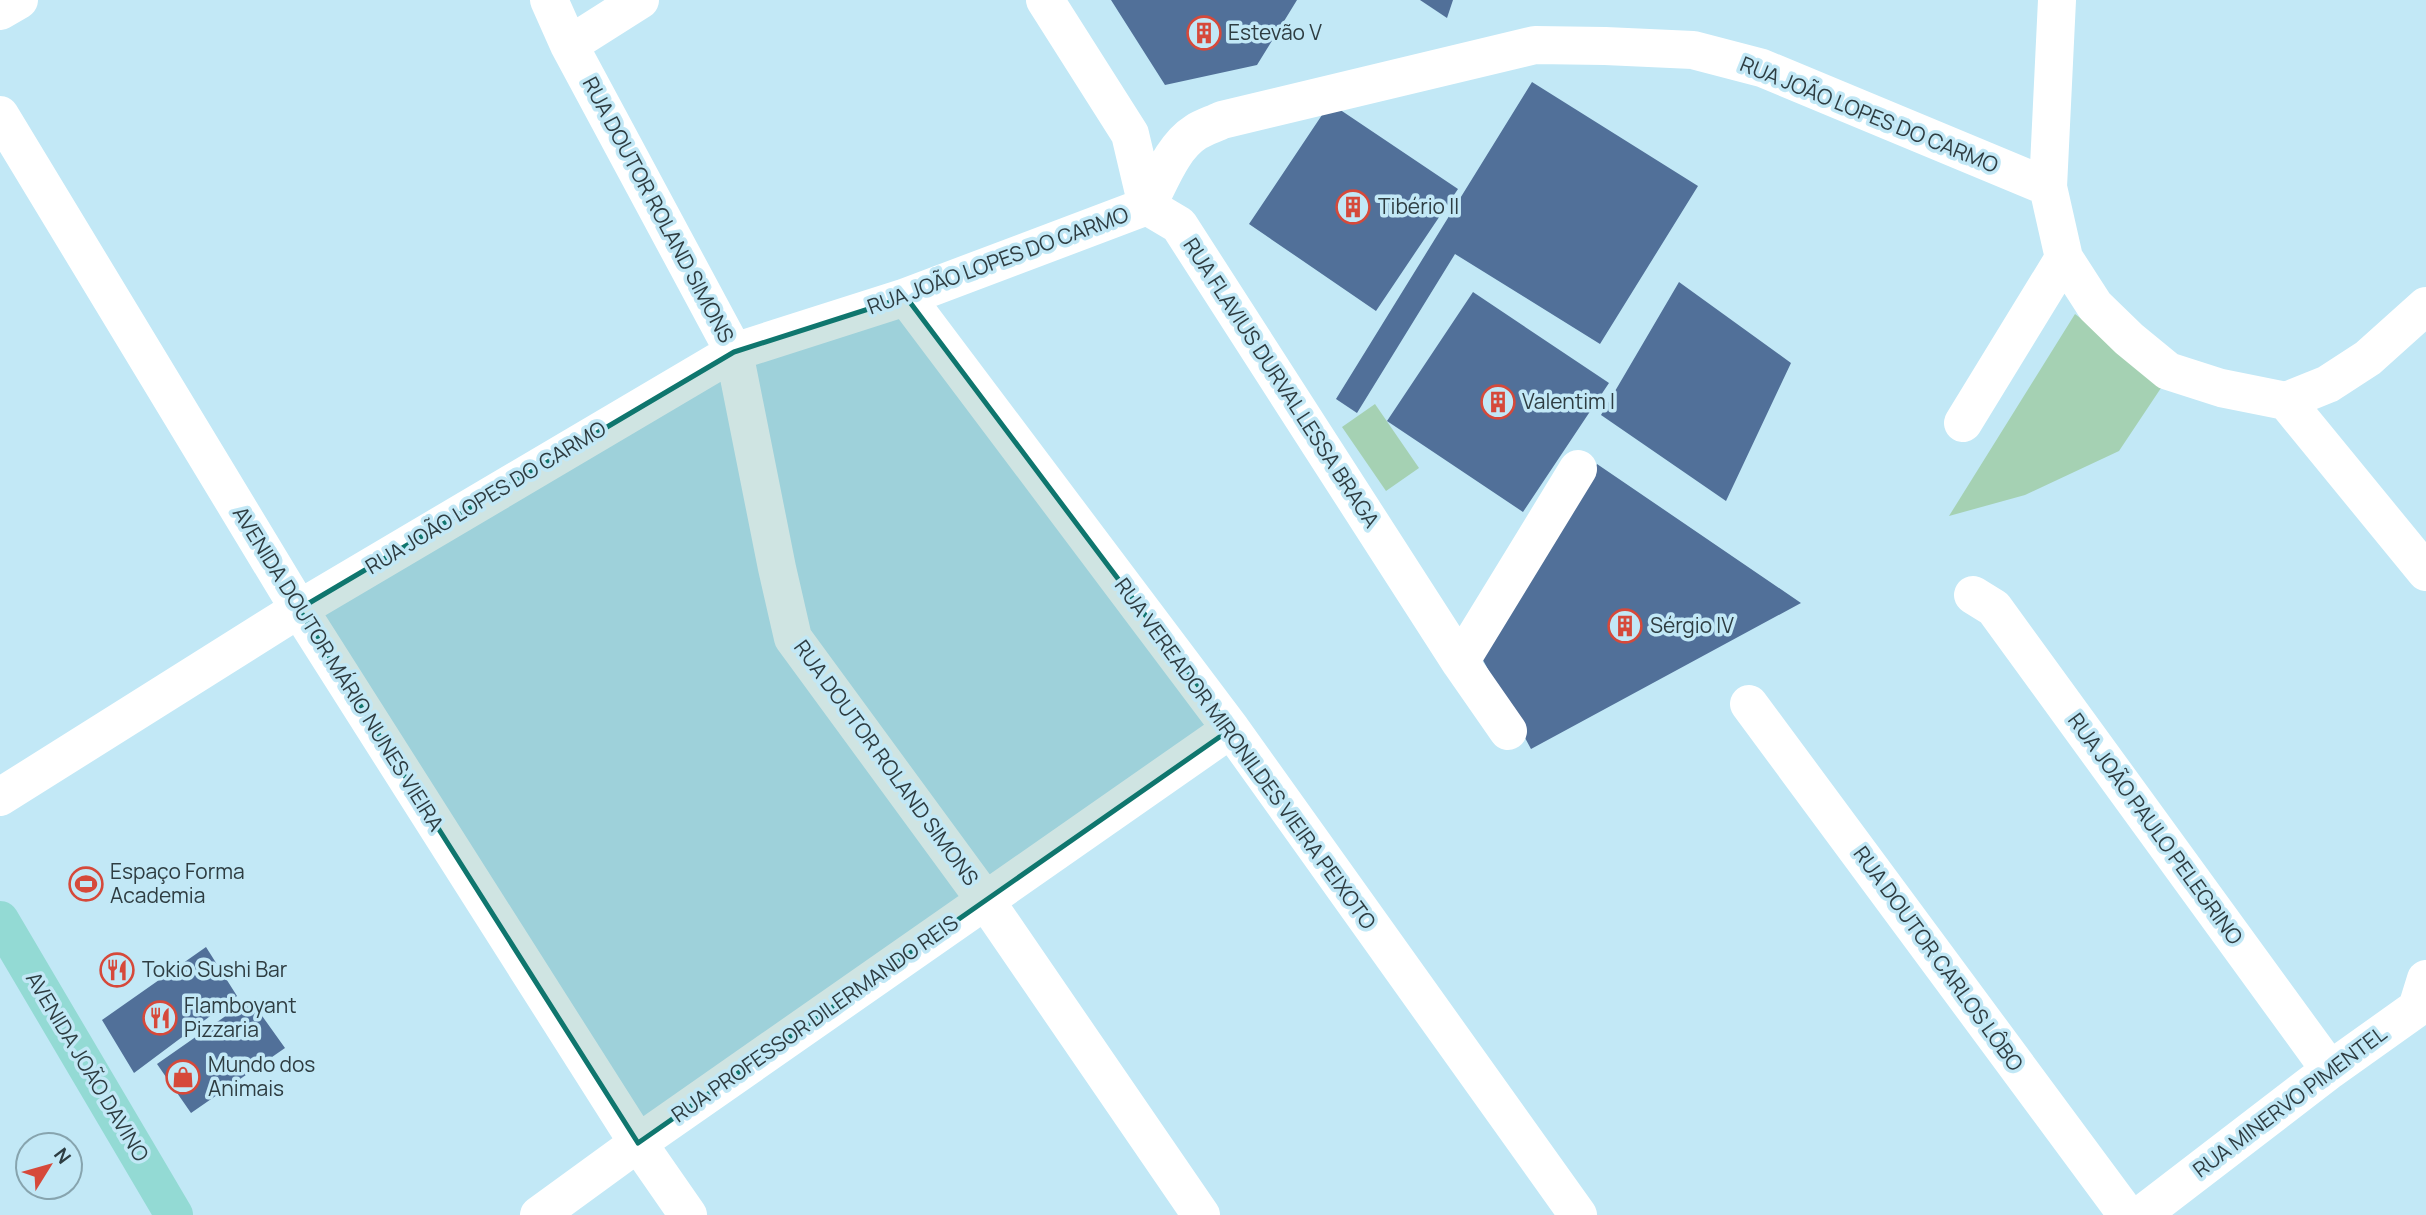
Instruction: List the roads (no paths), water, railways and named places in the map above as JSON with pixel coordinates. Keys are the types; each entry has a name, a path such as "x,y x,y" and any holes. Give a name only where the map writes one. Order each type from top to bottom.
{"main road":[{"name":"AVENIDA JOÃO DAVINO","path":"0,920 174,1215"}],"street":[{"path":"0,10 19,0"},
{"name":"RUA DOUTOR ROLAND SIMONS","path":"549,0 569,45 734,352 793,638 985,900 1201,1215"},
{"path":"569,45 640,0"},
{"path":"1045,0 1130,134 1147,206"},
{"path":"2057,0 2048,187 2064,258 2095,306 2129,339 2168,371 2221,388 2286,401 2328,384 2368,358 2426,306"},
{"name":"RUA JOÃO LOPES DO CARMO","path":"0,797 299,608 734,352 906,298 1147,206 1182,144 1196,132 1222,120 1535,45 1693,50 1762,68 2048,187"},
{"name":"AVENIDA DOUTOR MÁRIO NUNES VIEIRA","path":"0,115 299,608 638,1143 688,1215"},
{"name":"RUA FLAVIUS DURVAL LESSA BRAGA","path":"1147,206 1179,225 1460,662 1508,732"},
{"path":"1964,423 2064,258"},
{"name":"RUA VEREADOR MIRONILDES VIEIRA PEIXOTO","path":"906,298 1231,729 1578,1215"},
{"path":"2286,401 2426,572"},
{"path":"1460,662 1578,468"},
{"name":"RUA JOÃO PAULO PELEGRINO","path":"1973,595 1994,608 2330,1070"},
{"name":"RUA DOUTOR CARLOS LÔBO","path":"1749,704 2127,1215"},
{"name":"RUA PROFESSOR DILERMANDO REIS","path":"539,1215 1231,729"},
{"name":"RUA MINERVO PIMENTEL","path":"2141,1215 2330,1070 2417,1008 2426,979"}],"place":[{"name":"Estevão V","path":"1204,33"},
{"name":"Tibério II","path":"1353,207"},
{"name":"Valentim I","path":"1498,402"},
{"name":"Sérgio IV","path":"1625,626"},
{"name":"Espaço Forma Academia","path":"86,884"},
{"name":"Tokio Sushi Bar","path":"117,970"},
{"name":"Flamboyant Pizzaria","path":"160,1018"},
{"name":"Mundo dos Animais","path":"183,1077"}]}
